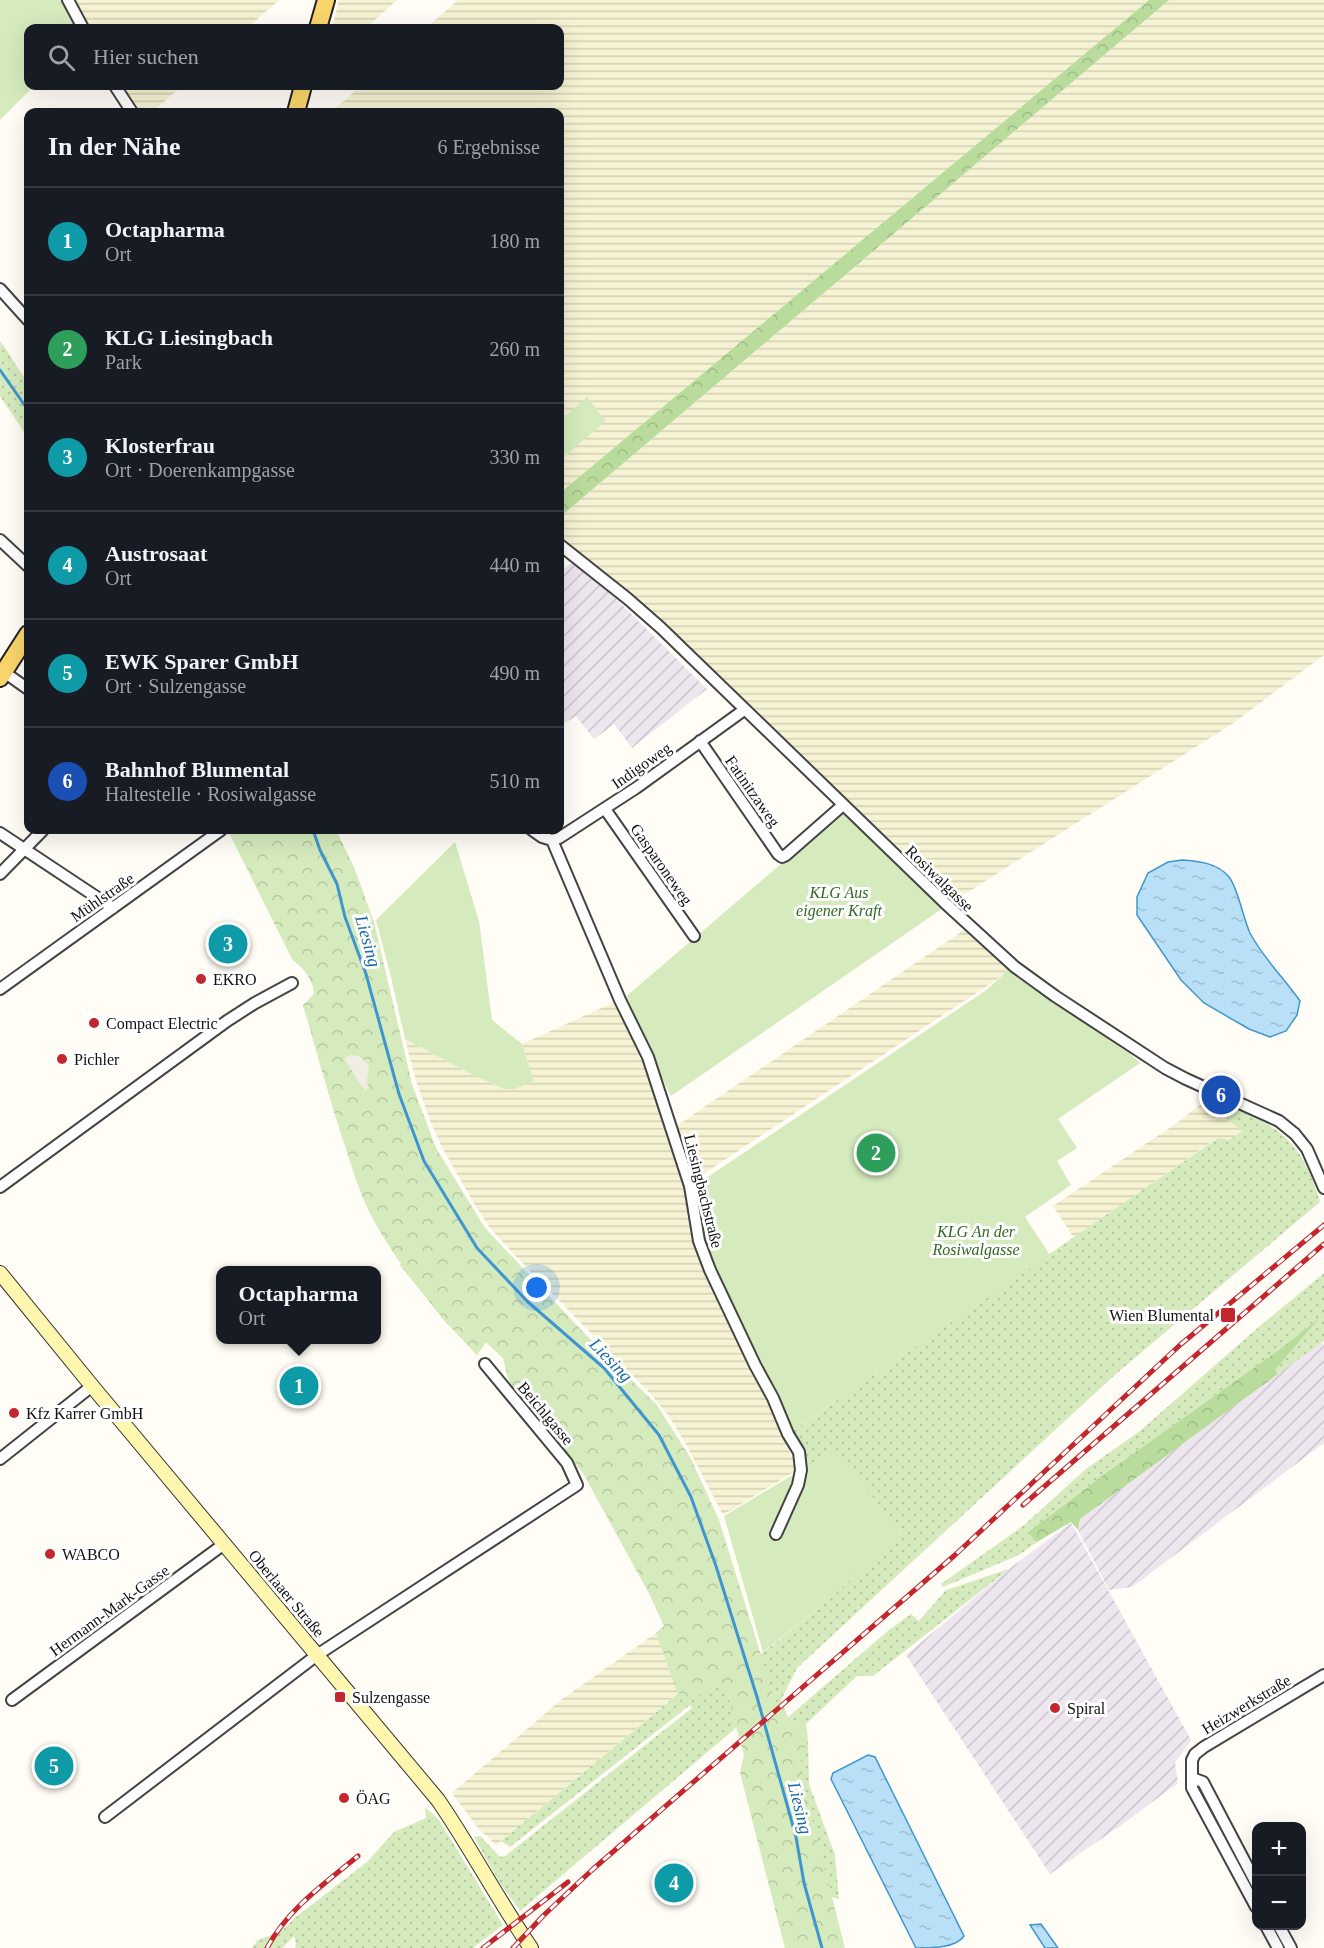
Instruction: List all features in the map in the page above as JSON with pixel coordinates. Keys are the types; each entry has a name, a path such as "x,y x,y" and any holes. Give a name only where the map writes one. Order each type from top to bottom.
{"main road":[{"path":"319,24 326,0"},
{"path":"297,108 302,90"},
{"path":"2,675 24,640"},
{"name":"Oberlaaer Straße","path":"0,1273 438,1800 531,1948"}],"street":[{"path":"68,0 81,24"},
{"path":"118,90 130,108"},
{"path":"0,289 24,316"},
{"path":"0,540 24,562"},
{"name":"Rosiwalgasse","path":"564,548 628,598 661,628 960,918 1015,967 1042,988 1178,1075 1267,1114 1289,1128 1302,1141 1313,1159 1324,1188"},
{"path":"2,675 24,687"},
{"name":"Indigoweg","path":"552,840 559,838 605,809 744,710"},
{"name":"Fatinitzaweg","path":"700,741 782,857 843,805"},
{"name":"Gasparoneweg","path":"605,809 694,936"},
{"path":"0,833 112,908"},
{"path":"0,874 40,834"},
{"name":"Mühlstraße","path":"0,989 215,834"},
{"path":"538,834 552,840"},
{"name":"Liesingbachstraße","path":"552,840 620,1000 648,1057 687,1175 699,1241 710,1270 773,1398 788,1434 799,1452 801,1470 798,1485 776,1534"},
{"path":"0,1187 227,1021 292,983"},
{"name":"Beichlgasse","path":"317,1655 577,1485 567,1463 485,1364"},
{"path":"0,1459 92,1386"},
{"name":"Hermann-Mark-Gasse","path":"12,1700 224,1544"},
{"path":"105,1817 317,1655"},
{"name":"Heizwerkstraße","path":"1192,1772 1195,1754 1204,1747 1324,1675"},
{"path":"1192,1772 1203,1782 1253,1876"},
{"path":"1192,1772 1192,1788 1252,1898"},
{"path":"1268,1930 1278,1948"},
{"path":"1281,1930 1291,1948"}],"shaded area":[{"path":"74,0 279,0 252,24 87,24"},
{"path":"339,0 397,0 370,24 333,24"},
{"path":"458,0 1149,0 564,490 564,108 336,108 356,90 564,90 564,24 431,24"},
{"path":"1169,0 1324,0 1324,655 1232,724 954,901 652,612 564,539 564,514"},
{"path":"126,90 177,90 157,108 137,108"},
{"path":"573,562 613,596 707,689 632,748 614,724 594,739 576,716 564,724 564,569"},
{"path":"964,930 1008,965 1002,976 691,1182 675,1127"},
{"path":"618,1002 638,1045 684,1170 694,1227 748,1361 797,1470 723,1515 668,1415 649,1392 490,1228 444,1151 431,1123 416,1081 405,1039 504,1089 534,1081 522,1044"},
{"path":"351,1055 359,1056 369,1068 368,1088 364,1090 344,1058"},
{"path":"1205,1101 1242,1131 1229,1140 1217,1138 1074,1238 1053,1206 1177,1123"},
{"path":"1321,1342 1324,1345 1324,1443 1132,1587 1109,1590 1078,1530 1080,1519"},
{"path":"1071,1523 1191,1740 1175,1763 1178,1783 1050,1874 906,1655 1009,1569"},
{"path":"656,1633 679,1693 496,1845 478,1828 452,1793 561,1700"}],"green space":[{"path":"0,0 74,0 87,24 24,24 24,90 30,90 0,120"},
{"path":"1149,0 1169,0 564,514 564,490"},
{"path":"0,341 24,376 24,432 0,396"},
{"path":"587,397 606,421 564,457 564,417"},
{"name":"KLG Aus eigener Kraft","path":"842,812 943,908 671,1096 623,999"},
{"path":"230,834 338,834 354,867 374,922 412,1084 436,1148 485,1228 587,1336 657,1405 691,1459 719,1520 776,1703 781,1700 791,1724 806,1724 808,1740 799,1768 845,1948 785,1948 740,1773 744,1755 727,1693 723,1686 717,1686 694,1698 679,1693 656,1633 664,1626 650,1595 583,1473 509,1381 503,1358 486,1342 477,1355 421,1291 396,1257 374,1221 352,1168 303,1005 314,994 312,983 304,970 292,959"},
{"path":"300,834 380,1106 688,1512 798,1948 737,1727 520,1911 498,1880 474,1837 480,1836 500,1857 505,1856 692,1708 690,1705 510,1847 501,1841 678,1694 656,1633 664,1626 650,1595 583,1473 509,1381 503,1358 486,1342 477,1355 443,1319 399,1264 413,1265 330,1041 308,959 298,964 292,959"},
{"path":"455,842 479,921 492,1020 522,1044 534,1081 514,1089 504,1089 471,1074 405,1039 376,920"},
{"name":"KLG An der Rosiwalgasse","path":"1008,965 1140,1063 1058,1119 1077,1148 1057,1161 1071,1185 1025,1217 1050,1255 792,1431 727,1300 706,1248 693,1187 985,991 1002,976"},
{"path":"1206,1098 1266,1123 1280,1133 1303,1159 1320,1202 1117,1373 797,1668 781,1700 776,1703 760,1655 831,1598 902,1532 801,1470 788,1434 1218,1138 1229,1140 1242,1131 1205,1101"},
{"path":"1324,1273 1324,1341 1278,1374 1275,1370 1317,1319 1280,1349 1110,1470 1029,1531 1037,1542 1019,1555 943,1587 941,1584 1023,1526 1086,1469 1140,1431"},
{"path":"1320,1317 1275,1370 1278,1374 1080,1519 1078,1530 1071,1522 1037,1542 1028,1532 1110,1470 1280,1349"},
{"path":"833,1449 902,1532 831,1598 763,1652 724,1516"},
{"path":"1009,1569 873,1676 857,1676 806,1724 791,1724 787,1718 890,1629 911,1614 919,1621 946,1590"},
{"path":"808,1740 809,1784 835,1855 839,1899 832,1897 793,1764"},
{"path":"425,1807 439,1820 503,1925 473,1948 295,1948 294,1936 282,1948 252,1948 258,1940 280,1932 367,1862 394,1832 426,1818"}],"water":[{"path":"1182,860 1214,866 1229,877 1250,933 1261,951 1300,1001 1297,1015 1286,1031 1270,1037 1249,1029 1204,1003 1181,980 1137,915 1137,897 1148,873 1168,862"},
{"path":"868,1755 875,1757 964,1936 955,1943 916,1948 831,1779 833,1773"},
{"path":"1041,1924 1058,1948 1045,1948 1030,1925"}],"waterway":[{"name":"Liesing","path":"0,370 24,404"},
{"name":"Liesing","path":"314,834 337,884 345,917 366,974 399,1094 424,1161 477,1248 528,1302 604,1368 659,1435 691,1497 716,1566 757,1697 796,1837 804,1883 822,1948"}],"railway":[{"path":"513,1948 592,1870 955,1555 1180,1345 1324,1225"},
{"path":"1023,1505 1324,1244"},
{"path":"267,1948 296,1909 358,1856"},
{"path":"483,1948 568,1882"}],"place":[{"name":"Klosterfrau","path":"228,944"},
{"name":"EKRO","path":"201,979"},
{"name":"Compact Electric","path":"94,1023"},
{"name":"Pichler","path":"62,1059"},
{"name":"Bahnhof Blumental","path":"1221,1095"},
{"name":"KLG Liesingbach","path":"876,1153"},
{"name":"Wien Blumental","path":"1228,1315"},
{"name":"Octapharma","path":"299,1386"},
{"name":"Kfz Karrer GmbH","path":"14,1413"},
{"name":"WABCO","path":"50,1554"},
{"name":"Sulzengasse","path":"340,1697"},
{"name":"Spiral","path":"1055,1708"},
{"name":"EWK Sparer GmbH","path":"54,1766"},
{"name":"ÖAG","path":"344,1798"},
{"name":"Austrosaat","path":"674,1883"}]}
